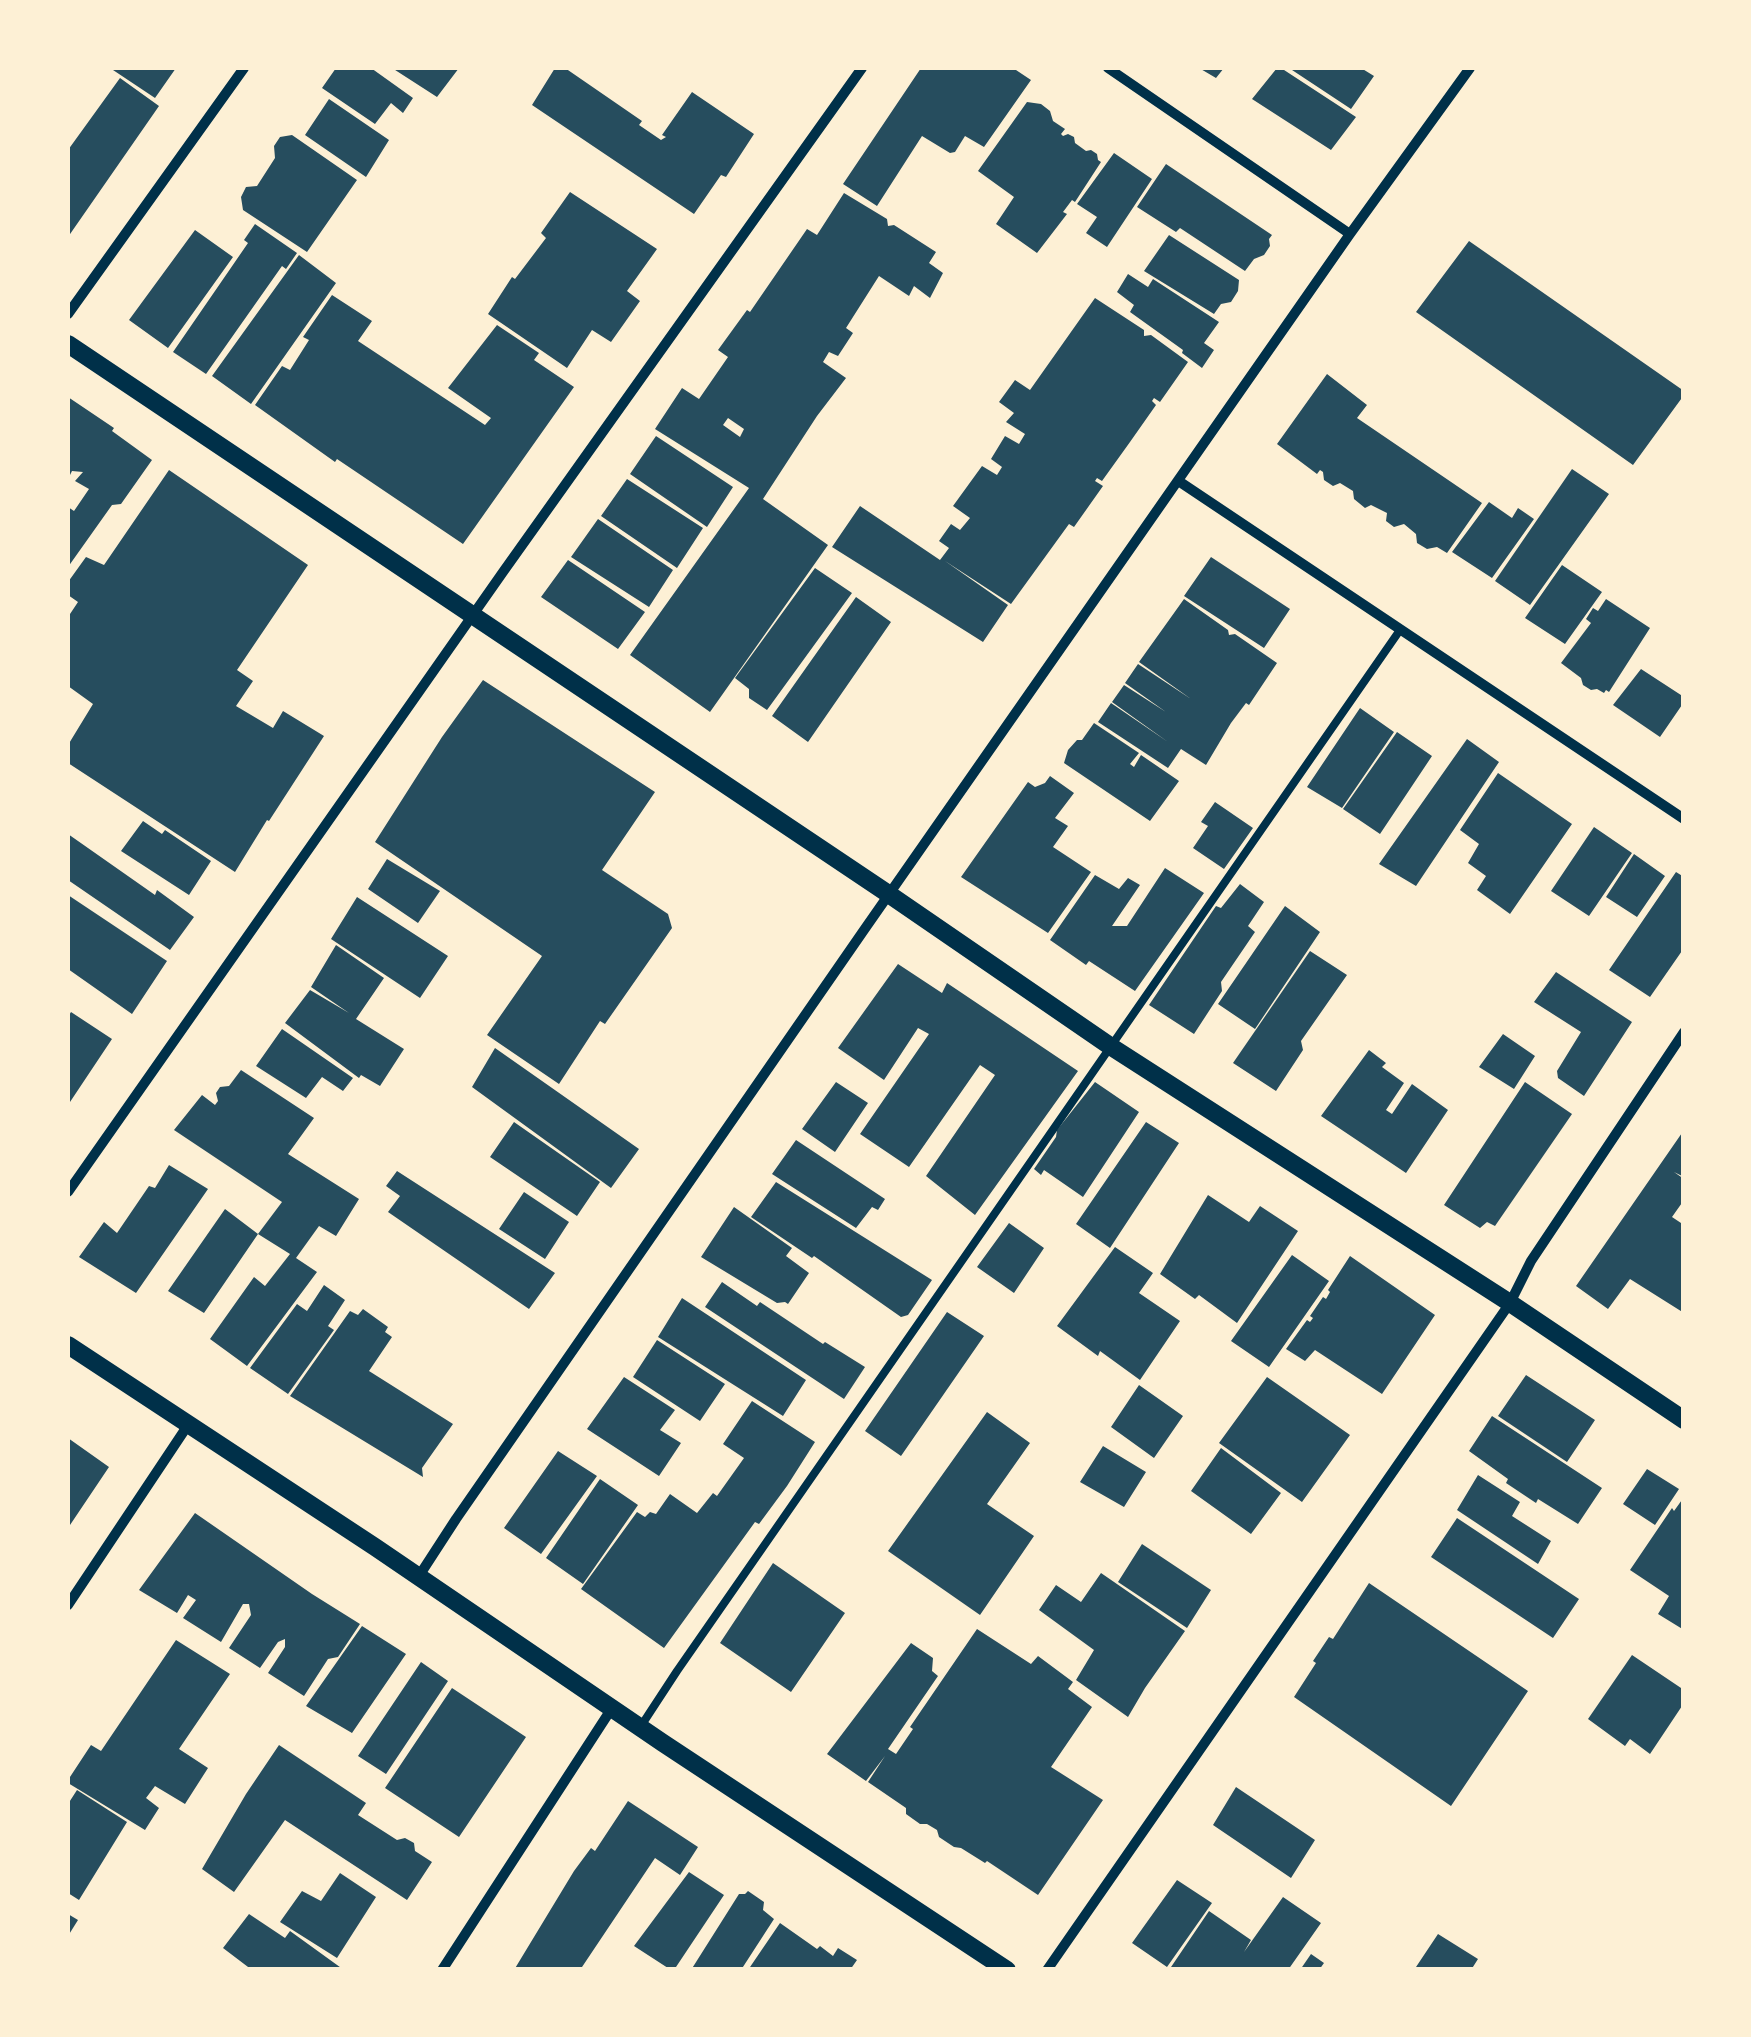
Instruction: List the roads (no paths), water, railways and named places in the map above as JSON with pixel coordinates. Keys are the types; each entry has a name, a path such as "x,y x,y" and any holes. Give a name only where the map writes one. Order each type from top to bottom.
{"street":[{"path":"68,314 244,68"},
{"path":"68,1192 862,68"},
{"path":"1108,68 1350,234"},
{"path":"419,1576 1350,234 1470,68"},
{"path":"68,344 1110,1046 1510,1303 1684,1420"},
{"path":"1180,482 1684,819"},
{"path":"1047,1970 1510,1303 1531,1260 1684,1032"},
{"path":"68,1345 1006,1970"},
{"path":"68,1606 188,1426"},
{"path":"442,1970 612,1708"}],"lane":[{"path":"641,1726 1400,630"}]}
